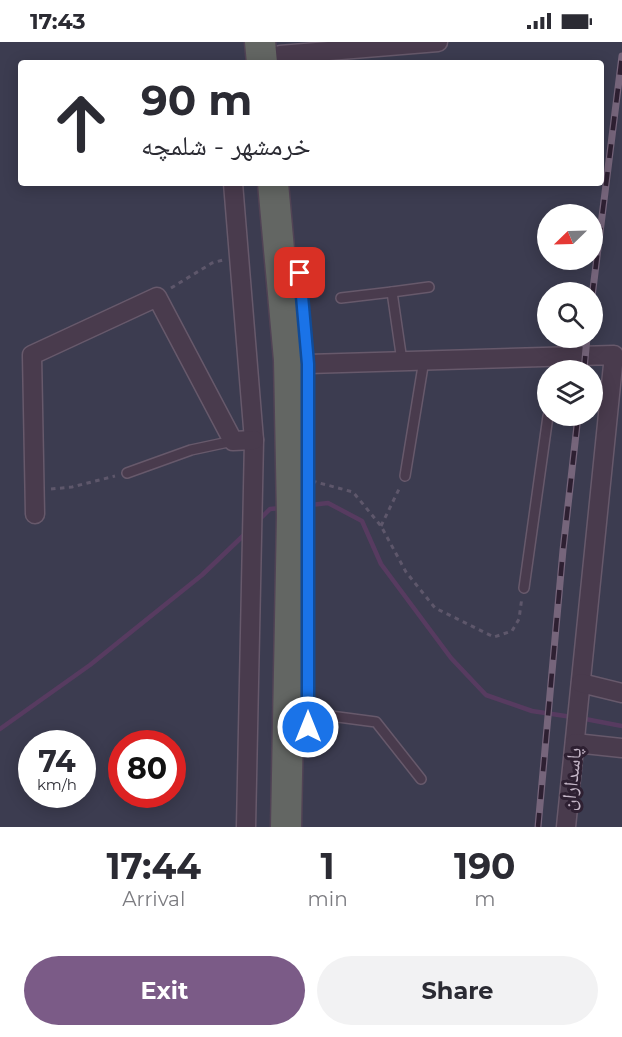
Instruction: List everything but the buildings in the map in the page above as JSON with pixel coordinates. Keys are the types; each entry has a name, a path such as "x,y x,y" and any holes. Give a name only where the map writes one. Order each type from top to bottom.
{"highway":[{"path":"273,186 301,501 308,712 307,827"},
{"path":"286,827 308,364 291,186"}],"street":[{"path":"272,53 438,42"},
{"path":"233,186 254,440 246,827"},
{"path":"35,514 32,356 157,297 233,441 254,440"},
{"path":"576,360 618,355"},
{"name":"پاسداران","path":"566,827 580,683 618,355"},
{"path":"308,364 424,360 537,363"},
{"path":"580,683 622,693"},
{"path":"575,737 622,748"}],"lane":[{"path":"341,298 429,287"},
{"path":"392,292 402,361"},
{"path":"405,476 424,360"},
{"path":"524,588 547,426"},
{"path":"127,473 191,450 233,441"},
{"path":"308,712 376,722 421,779"}],"path":[{"path":"157,297 212,263 234,256"},
{"path":"34,490 72,487 127,473"},
{"path":"381,526 405,476"},
{"path":"301,501 353,492 381,526 406,572 435,608 494,637 512,632 519,619 524,588"}],"shaded area":[{"path":"0,42 622,42 622,827 0,827"}],"waterway":[{"path":"302,506 328,503 362,521 381,564 451,658 486,695 532,711 572,717"},
{"path":"258,521 270,509 281,508"},
{"path":"0,729 90,665 202,575 246,533"},
{"path":"580,718 622,726"}],"railway":[{"path":"594,282 622,56"},
{"path":"585,360 586,348"},
{"path":"538,827 563,550 577,426"}],"route":[{"path":"300,273 308,364 308,727"}]}
